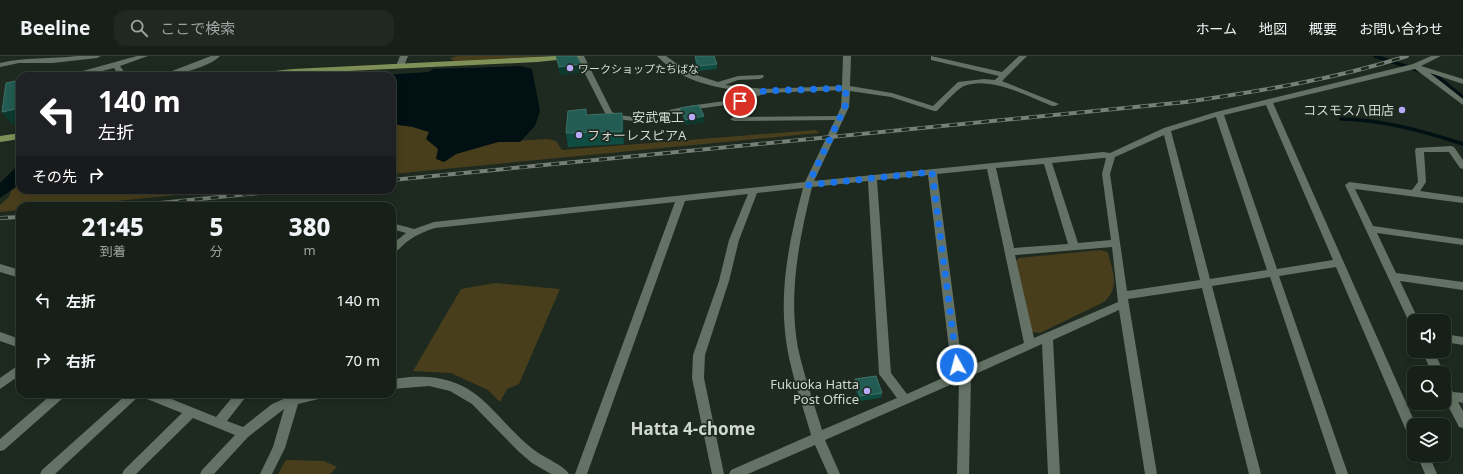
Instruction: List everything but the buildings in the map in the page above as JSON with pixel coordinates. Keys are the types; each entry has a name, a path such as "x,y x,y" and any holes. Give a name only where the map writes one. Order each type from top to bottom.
{"main road":[{"path":"284,72 537,60 578,56"},
{"path":"0,139 16,137"}],"street":[{"path":"8,56 19,61"},
{"path":"0,65 19,61 53,61 97,56"},
{"path":"90,72 144,56"},
{"path":"176,72 211,60 216,56"},
{"path":"400,66 404,56"},
{"path":"578,56 609,113 616,117 634,119 689,108 740,101 764,91"},
{"path":"661,56 687,75 718,85 764,91 846,88 892,95 934,108 961,84 984,81 997,82 1055,104"},
{"path":"834,474 818,438 793,348 789,316 788,287 795,236 808,185 845,107 847,56"},
{"path":"997,82 1023,56"},
{"path":"396,245 415,233 434,225 1047,160 1103,155 1112,156 1167,130 1219,114 1416,66 1437,56"},
{"path":"934,58 1004,75"},
{"path":"116,65 120,72"},
{"path":"1416,66 1463,82"},
{"path":"1416,66 1463,103"},
{"path":"718,85 728,80 740,77 760,77"},
{"path":"1269,103 1407,419"},
{"path":"1219,114 1342,474"},
{"path":"734,119 840,118"},
{"path":"1167,130 1255,474"},
{"path":"1414,194 1422,182 1422,168 1419,150 1451,149 1463,166"},
{"path":"1112,156 1106,174 1123,300 1150,474"},
{"path":"1047,160 1074,247"},
{"path":"991,166 1030,345"},
{"path":"932,172 957,365 965,375 963,474"},
{"path":"872,178 885,374 905,400"},
{"path":"1410,314 1349,185 1463,200"},
{"path":"718,474 698,378 699,356 724,281 734,240 754,190"},
{"path":"581,474 682,199"},
{"path":"396,227 415,233"},
{"path":"1370,229 1463,242"},
{"path":"1010,252 1116,243"},
{"path":"735,474 757,469 818,438 965,375 1046,338 1123,300 1206,283 1339,263"},
{"path":"0,268 16,273"},
{"path":"1392,276 1463,286"},
{"path":"0,336 16,342"},
{"path":"1046,338 1054,474"},
{"path":"1451,339 1463,341"},
{"path":"0,384 16,371"},
{"path":"396,384 441,383 461,391 476,401 532,455 542,463 563,474"},
{"path":"1451,393 1463,398"},
{"path":"0,446 55,398"},
{"path":"46,474 131,398"},
{"path":"169,398 191,412 244,433"},
{"path":"218,423 239,398"},
{"path":"206,474 244,433 276,407 291,398"},
{"path":"266,474 278,448 293,398"},
{"path":"1451,400 1463,423"},
{"path":"128,474 191,412"},
{"path":"1426,462 1431,474"}],"shaded area":[{"path":"458,56 547,56 454,61 450,58"},
{"path":"521,66 532,69 540,111 535,126 520,142 498,142 456,154 444,162 436,159 438,149 426,139 429,132 413,127 396,125 396,74 428,72 434,69"},
{"path":"396,125 413,127 429,132 444,162 456,154 498,142 547,139 556,141 562,150 816,130 819,133 396,174"},
{"path":"16,167 16,187 0,198 0,183"},
{"path":"16,187 16,194 188,194 105,202 16,202 16,210 0,212 0,205 9,197 11,191"},
{"path":"1100,250 1108,252 1113,272 1114,284 1109,296 1104,302 1040,333 1032,332 1016,261 1019,258"},
{"path":"495,283 560,289 519,384 507,389 500,402 488,390 451,373 413,371 461,289"},
{"path":"286,460 324,461 337,467 330,474 278,474"}],"waterway":[{"path":"1375,56 1420,71"},
{"path":"1428,74 1438,77 1463,97"},
{"path":"1341,119 1403,127 1463,144"}],"railway":[{"path":"396,180 1186,102 1270,89 1325,78 1407,56"},
{"path":"170,202 250,194"},
{"path":"0,218 16,217"}],"place":[{"name":"ワークショップたちばな","path":"570,68"},
{"name":"コスモス八田店","path":"1402,110"},
{"name":"安武電工","path":"692,117"},
{"name":"フォーレスピアA","path":"579,135"},
{"name":"Fukuoka Hatta Post Office","path":"867,391"}],"district":[{"name":"Hatta 4-chome","path":"693,428"}],"route":[{"path":"740,101 764,91 846,88 845,107 808,185 932,172 957,365"}]}
